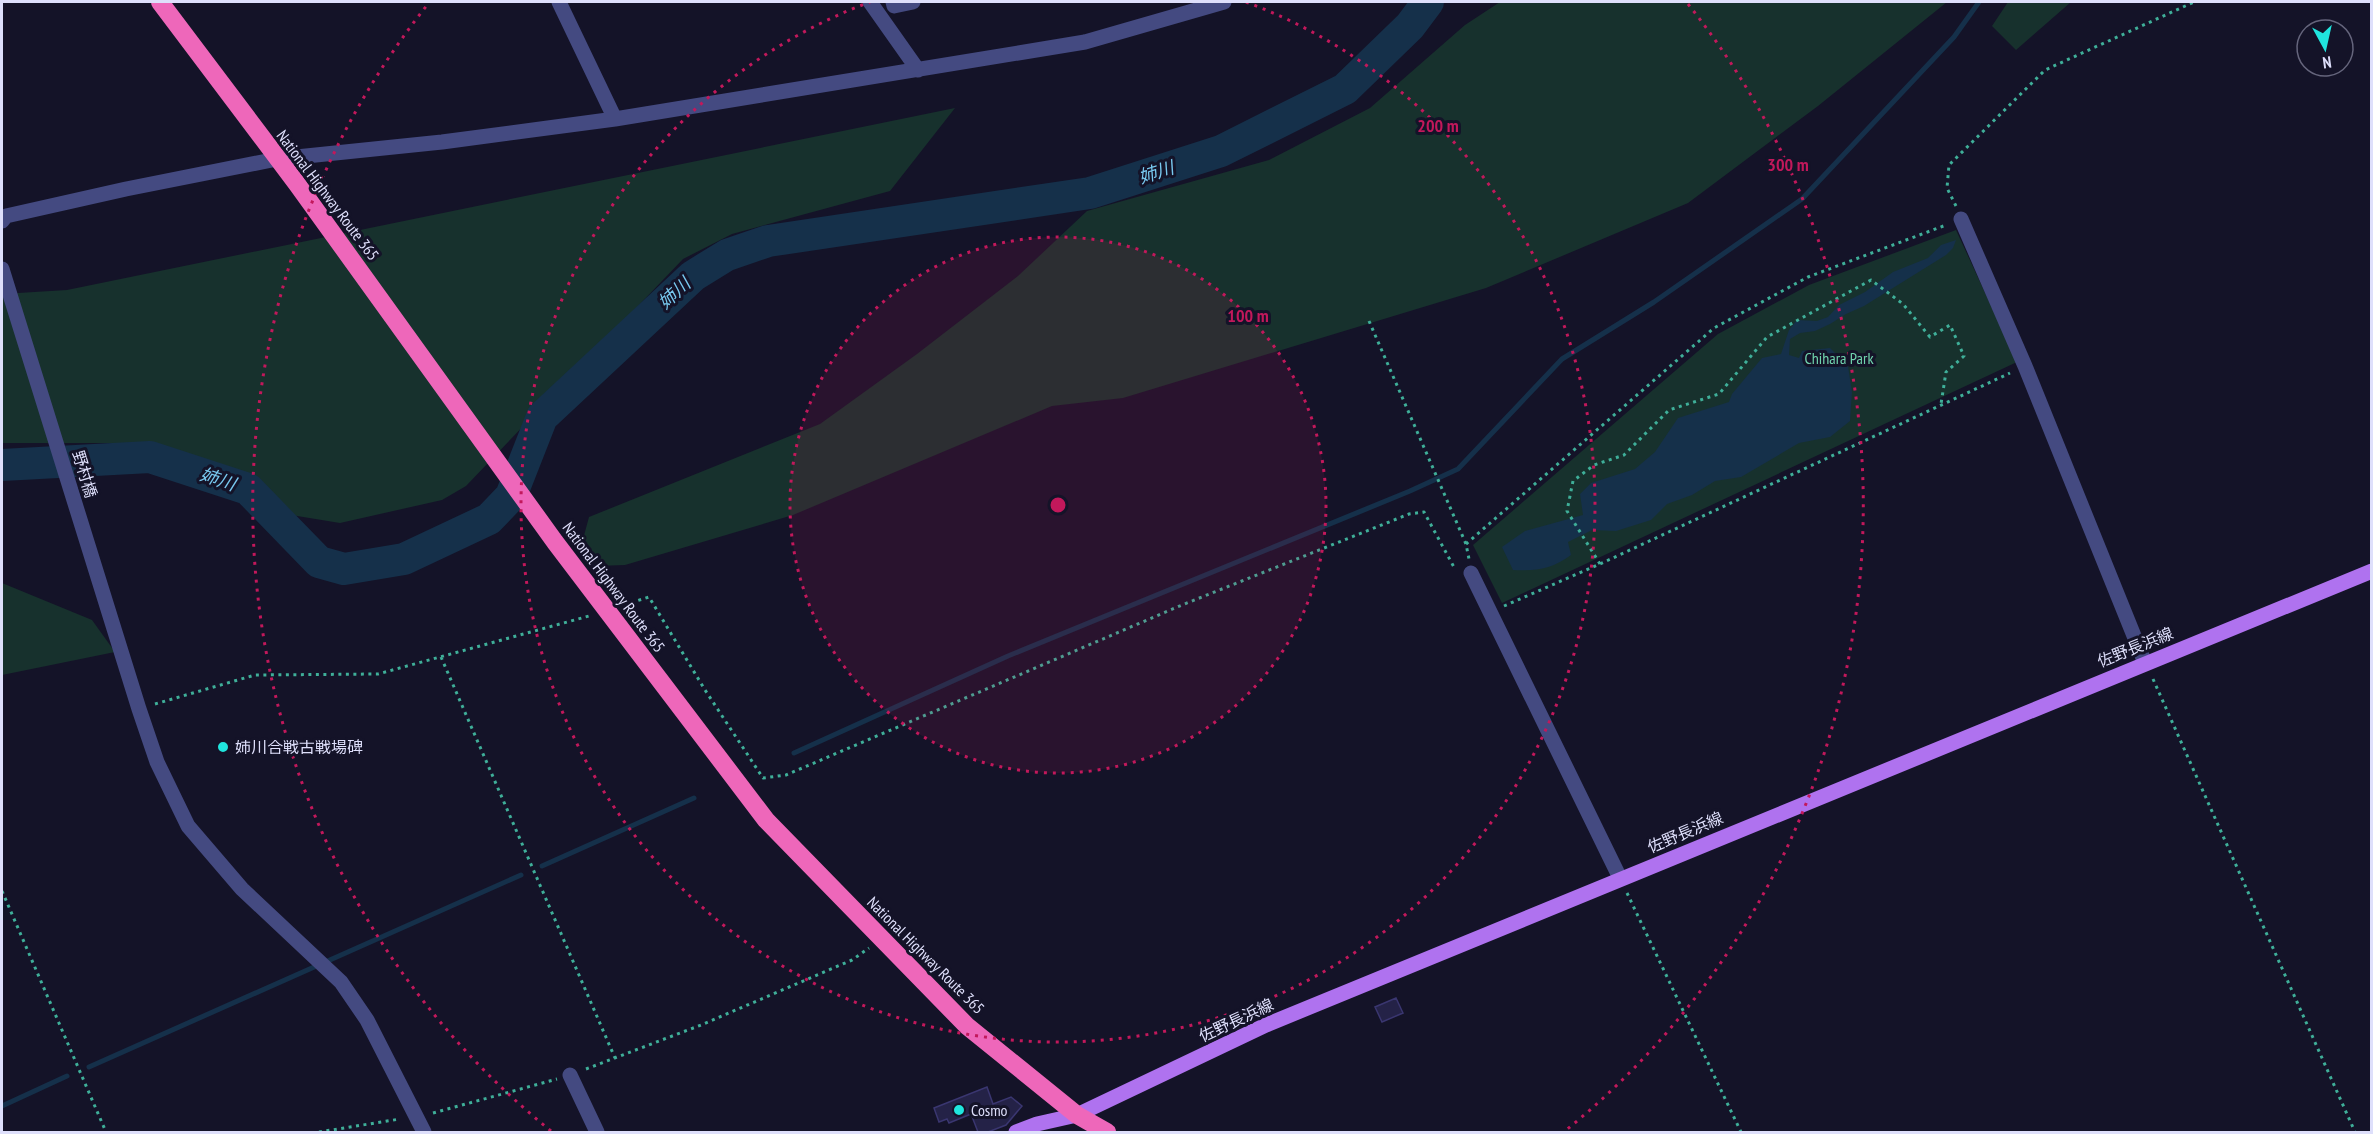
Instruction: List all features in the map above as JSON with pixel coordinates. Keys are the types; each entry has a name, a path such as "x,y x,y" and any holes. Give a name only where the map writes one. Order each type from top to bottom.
{"highway":[{"name":"National Highway Route 365","path":"160,2 297,183 555,542 766,820 967,1026 1077,1114 1107,1132"}],"main road":[{"name":"佐野長浜線","path":"1016,1132 1077,1114 1266,1024 2372,571"}],"street":[{"path":"559,2 615,119"},
{"path":"870,2 918,70"},
{"path":"893,2 894,6 913,2"},
{"path":"2,221 6,216 277,159 442,142 615,119 1085,42 1224,2"},
{"path":"1961,219 2025,366 2145,663"},
{"name":"野村橋","path":"2,269 157,762 188,826 242,889 341,982 367,1020 424,1132"},
{"path":"1471,573 1620,878"},
{"path":"570,1075 597,1132"}],"path":[{"path":"1466,544 1714,328 1808,277 1961,219 1947,188 1949,165 2045,70 2194,2"},
{"path":"1600,564 1567,511 1573,481 1594,465 1623,455 1669,410 1719,394 1767,337 1871,280 1903,304 1930,337 1950,325 1964,356 1946,372 1941,404"},
{"path":"1182,605 1409,514 1424,512 1461,581 1471,573 1466,544 1369,321"},
{"path":"1490,612 1600,564 2025,366"},
{"path":"441,657 615,1058"},
{"path":"2145,663 2355,1132"},
{"path":"1620,878 1741,1132"},
{"path":"2,891 106,1132"},
{"path":"319,1132 392,1119 416,1118 570,1075 701,1025 852,960 883,939"}],"green space":[{"path":"1500,2 1947,2 1818,106 1688,203 1486,288 1123,398 1052,406 793,515 625,565 596,566 582,543 589,517 820,424 917,354 1018,276 1087,211 1269,160 1370,108 1465,25"},
{"path":"2008,2 2071,2 2016,50 1992,26"},
{"path":"955,108 890,191 732,234 683,259 466,486 442,500 340,523 285,514 243,474 133,443 2,443 2,294 67,290"},
{"name":"Chihara Park","path":"1956,230 2017,362 1502,603 1473,545 1718,334 1809,285"},
{"path":"2,583 92,620 115,652 2,675"}],"water":[{"path":"1956,240 1953,248 1946,255 1864,306 1815,331 1800,333 1790,339 1789,355 1799,358 1802,351 1830,348 1848,366 1852,392 1850,421 1830,437 1799,443 1741,477 1715,481 1692,495 1667,504 1651,520 1616,531 1592,530 1568,542 1571,555 1551,566 1513,570 1502,547 1525,531 1583,515 1580,494 1591,483 1635,469 1655,452 1678,418 1729,402 1732,394 1762,358 1781,354 1789,330 1797,320 1817,321 1828,317 1839,305 1865,292 1893,272 1928,258 1941,245"}],"building":[{"path":"1396,998 1403,1013 1382,1022 1375,1007"},
{"name":"Cosmo","path":"987,1087 993,1104 1011,1097 1022,1106 1006,1125 988,1132 978,1132 971,1114 949,1123 947,1119 939,1122 934,1108"}],"waterway":[{"name":"姉川","path":"2,465 150,457 248,489 319,562 344,569 404,559 489,519 511,496 542,417 693,276 727,255 768,241 1090,193 1221,151 1345,89 1410,26 1428,2"},
{"path":"794,753 1008,656 1410,491 1458,469 1562,359 1654,302 1802,199 1954,37 1979,2"},
{"path":"542,866 694,798"},
{"path":"89,1067 521,875"},
{"path":"2,1106 67,1076"}],"place":[{"name":"姉川合戦古戦場碑","path":"223,747"},
{"name":"Cosmo","path":"959,1110"}]}
